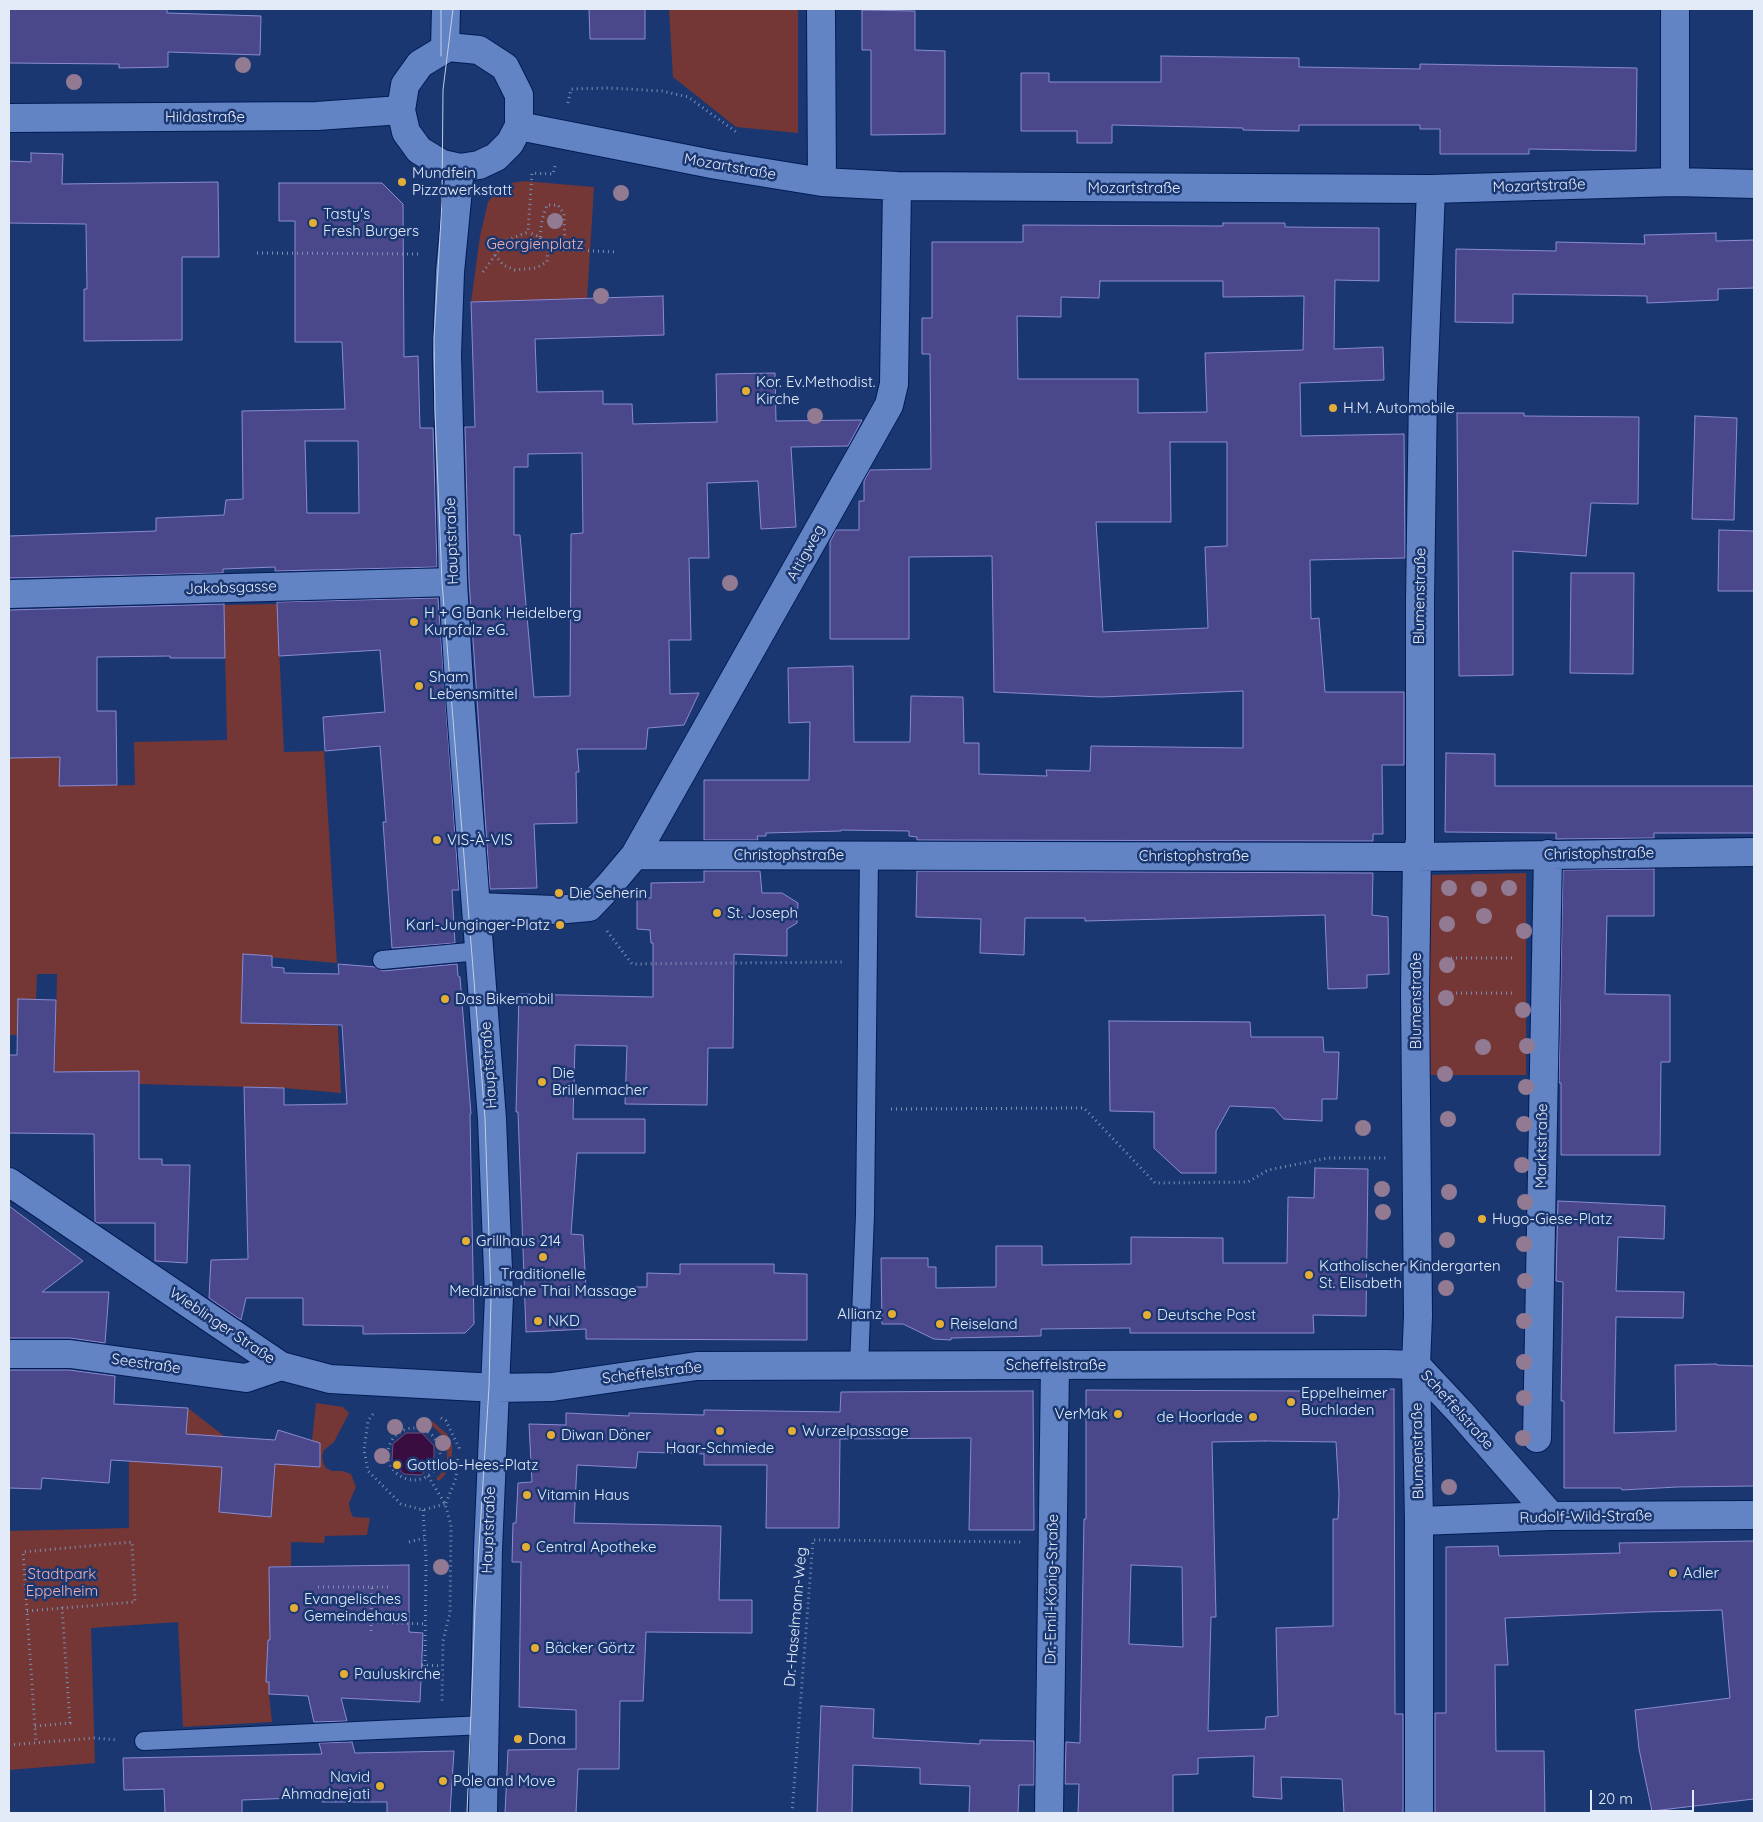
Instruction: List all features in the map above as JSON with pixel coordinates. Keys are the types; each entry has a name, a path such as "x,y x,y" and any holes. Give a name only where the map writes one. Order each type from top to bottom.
{"street":[{"path":"445,48 446,9"},
{"path":"821,9 822,182"},
{"path":"1675,9 1675,182"},
{"path":"445,48 479,50 505,67 519,95 519,126 510,143 496,157 479,165 460,168 442,164 419,150 406,132 401,110 405,85 420,64 445,48"},
{"name":"Hildastraße","path":"9,118 317,116 401,110"},
{"name":"Mozartstraße","path":"519,126 717,165 822,182 897,186 1431,189 1675,182 1754,184"},
{"name":"Hauptstraße","path":"460,168 450,272 447,354 453,582 492,1119 499,1296 488,1549 483,1813"},
{"name":"Attigweg","path":"589,907 635,855 889,405 894,384 897,186"},
{"name":"Blumenstraße","path":"1419,1813 1415,992 1417,857 1420,840 1420,600 1423,392 1431,189"},
{"name":"Jakobsgasse","path":"9,594 453,582"},
{"name":"Christophstraße","path":"635,855 1417,857 1754,852"},
{"name":"Marktstraße","path":"1537,1438 1548,854"},
{"path":"477,907 555,910 589,907"},
{"name":"Wieblinger Straße","path":"9,1182 281,1366 330,1379 496,1388"},
{"name":"Seestraße","path":"9,1354 70,1354 246,1378 281,1366"},
{"name":"Dr.-Emil-König-Straße","path":"1049,1813 1055,1365"},
{"name":"Scheffelstraße","path":"496,1388 552,1387 697,1366 1416,1365 1461,1413 1551,1516"},
{"name":"Rudolf-Wild-Straße","path":"1419,1521 1551,1516 1754,1515"}],"lane":[{"path":"859,1366 865,1215 869,856"},
{"path":"382,960 480,952"},
{"path":"144,1741 484,1725"}],"path":[{"path":"540,237 542,220 547,205 558,205 564,214 565,250"},
{"path":"495,255 503,265 515,270 536,268 547,262 548,249 540,237 528,232"},
{"path":"548,249 616,252"},
{"path":"257,253 422,254"},
{"path":"589,907 632,964 868,962"},
{"path":"1416,959 1546,958"},
{"path":"1415,992 1545,993"},
{"path":"866,1109 1084,1108 1155,1183 1248,1182 1268,1170 1328,1158 1416,1158"},
{"path":"393,1383 368,1422 364,1450 368,1471 401,1504 422,1510 445,1504"},
{"path":"440,1417 446,1421 459,1448 456,1478 445,1504"},
{"path":"408,1428 424,1430 436,1440 440,1456 438,1464 428,1476 412,1480 404,1478 391,1468 388,1460 390,1444 400,1432 408,1428"},
{"path":"428,1476 445,1504 451,1525 450,1614 443,1641 442,1689"},
{"path":"422,1510 426,1559 426,1624 423,1666 442,1666"},
{"path":"408,1542 424,1538"},
{"name":"Dr.-Haselmann-Weg","path":"792,1813 813,1540 1053,1542"},
{"path":"27,1611 135,1602 132,1542 23,1552 27,1611 35,1726 36,1743"},
{"path":"318,1587 392,1587"},
{"path":"371,1631 372,1587"},
{"path":"35,1726 70,1723 62,1607"},
{"path":"371,1622 426,1624"},
{"path":"9,1745 94,1738 144,1741"}],"green space":[{"path":"669,9 798,9 798,133 736,127 673,77"},
{"name":"Georgienplatz","path":"524,181 594,187 587,299 471,302 480,236 488,202 498,188"},
{"path":"277,604 284,752 324,751 337,963 243,955 241,1023 338,1026 341,1093 284,1088 139,1084 138,1071 55,1072 57,974 37,974 36,999 18,999 17,1035 9,1035 9,758 60,757 60,786 135,785 134,742 227,740 224,605"},
{"path":"1526,873 1526,1075 1430,1075 1430,875"},
{"name":"Stadtpark Eppelheim","path":"316,1403 343,1407 349,1413 334,1442 324,1450 323,1462 326,1468 332,1471 342,1471 351,1474 356,1487 349,1503 353,1517 370,1518 367,1535 325,1536 324,1543 291,1542 291,1566 269,1567 270,1640 268,1640 266,1682 269,1682 272,1722 183,1727 178,1622 91,1628 95,1763 9,1770 9,1531 129,1528 129,1461 184,1464 188,1408 224,1436 219,1512 270,1517 275,1464 320,1467 320,1443 312,1440"},
{"path":"432,1421 447,1434 452,1446 450,1465 439,1481 436,1479 443,1471 447,1462 447,1448 442,1435 430,1424"}],"shaded area":[{"path":"406,1433 422,1433 434,1446 434,1463 421,1475 404,1474 392,1461 393,1444"}],"building":[{"path":"9,9 167,9 167,13 261,16 260,55 168,52 168,67 119,68 119,64 9,63"},
{"path":"589,9 645,9 645,39 590,39"},
{"path":"862,10 915,11 915,50 945,51 945,134 871,135 871,50 862,50"},
{"path":"1161,56 1299,58 1299,67 1420,69 1420,64 1637,68 1636,151 1529,149 1529,154 1440,154 1440,129 1420,129 1420,125 1299,125 1299,131 1112,125 1112,143 1077,143 1077,131 1021,131 1021,73 1049,73 1049,82 1161,82"},
{"path":"31,153 63,154 62,184 218,182 219,257 182,257 182,340 84,341 84,289 87,289 86,224 9,223 9,161 31,162"},
{"path":"279,183 382,183 403,204 404,357 418,356 420,428 433,428 437,567 275,571 275,567 223,569 223,573 9,578 9,536 156,531 156,518 224,515 226,500 243,499 242,411 345,409 342,342 295,342 295,221 279,221","holes":["305,441 358,441 359,513 307,513"]},
{"path":"1223,223 1285,223 1285,227 1379,228 1379,281 1335,280 1334,349 1383,347 1384,380 1300,383 1301,436 1404,434 1405,558 1310,560 1311,619 1319,618 1325,692 1404,692 1404,765 1382,765 1383,834 1373,834 1373,841 917,840 917,837 909,836 909,831 841,830 766,833 766,836 757,836 758,840 704,840 704,780 809,780 810,722 789,723 788,668 853,666 854,742 910,742 911,696 963,697 964,743 979,743 979,774 1047,776 1046,770 1090,771 1091,746 1243,748 1243,691 1101,697 994,692 992,556 909,557 909,639 830,639 830,542 836,530 859,530 859,501 864,501 864,481 870,470 931,469 930,354 922,354 922,318 932,318 932,242 1023,242 1023,225 1223,226","holes":["1100,281 1223,281 1223,297 1304,296 1303,350 1205,353 1207,412 1138,413 1138,379 1018,379 1017,316 1061,317 1061,297 1099,298","1170,442 1227,442 1227,546 1205,547 1208,628 1103,632 1096,522 1171,522"]},
{"path":"1716,233 1716,241 1754,240 1754,288 1718,289 1718,300 1647,303 1647,296 1513,294 1513,323 1455,322 1456,249 1556,251 1556,242 1645,244 1644,235"},
{"path":"663,296 664,335 535,339 537,392 603,391 603,404 632,404 633,424 717,422 716,374 775,373 776,421 862,420 848,446 791,447 796,527 761,529 758,481 707,483 709,558 689,558 691,640 669,640 670,694 699,693 684,725 648,728 646,749 577,749 579,772 576,772 577,823 534,824 537,888 490,889 469,581 465,427 475,427 471,302","holes":["582,453 583,533 571,534 570,696 534,697 520,535 514,535 514,467 528,467 528,454"]},
{"path":"1457,413 1524,413 1524,416 1639,417 1638,504 1591,503 1586,556 1513,551 1513,675 1459,676"},
{"path":"1695,416 1737,418 1734,520 1692,519"},
{"path":"1719,530 1754,531 1754,591 1718,591"},
{"path":"1571,573 1634,573 1633,674 1570,673"},
{"path":"438,598 459,890 452,890 455,943 392,948 383,822 386,822 380,746 325,751 323,717 385,712 380,650 279,656 277,602"},
{"path":"224,604 225,658 170,658 170,656 97,657 97,711 116,711 117,785 59,786 60,757 9,758 9,610"},
{"path":"1446,753 1495,754 1495,786 1754,786 1754,833 1654,833 1654,838 1556,839 1556,833 1445,832"},
{"path":"1654,869 1654,916 1607,916 1605,994 1670,995 1670,1062 1661,1062 1660,1155 1561,1155 1561,1083 1559,1083 1563,870"},
{"path":"704,871 760,871 762,893 782,893 798,903 797,923 787,929 787,956 734,954 733,1048 708,1048 707,1105 625,1104 627,1046 575,1045 573,1119 645,1119 645,1153 577,1153 571,1234 583,1235 586,1287 647,1287 647,1273 680,1274 680,1264 774,1264 774,1273 807,1274 807,1340 586,1339 586,1329 526,1332 518,1112 516,1112 519,994 653,997 653,943 651,943 650,930 637,929 637,898 651,898 651,883 704,882"},
{"path":"917,871 1373,873 1372,915 1388,917 1389,974 1367,975 1367,988 1328,989 1325,915 1085,921 1085,918 1025,918 1024,955 980,953 981,919 916,917"},
{"path":"243,954 272,956 272,967 284,968 284,973 339,974 338,964 375,967 383,971 457,964 458,976 460,977 471,1114 474,1324 465,1333 363,1334 363,1326 303,1325 303,1298 246,1298 241,1320 209,1298 211,1260 248,1259 244,1087 284,1088 284,1105 347,1104 342,1025 241,1023"},
{"path":"18,999 56,1000 54,1072 139,1071 139,1159 162,1159 162,1165 190,1165 187,1263 155,1261 155,1223 95,1222 94,1134 9,1133 9,1055 17,1055"},
{"path":"1109,1021 1250,1022 1251,1037 1323,1037 1324,1052 1339,1052 1337,1099 1322,1099 1322,1121 1284,1119 1274,1108 1230,1106 1216,1131 1216,1173 1181,1173 1154,1148 1154,1112 1110,1111"},
{"path":"1315,1168 1368,1169 1366,1316 1313,1315 1314,1333 1130,1333 1130,1328 1041,1329 1041,1336 951,1338 951,1340 934,1339 903,1324 882,1324 881,1258 928,1258 928,1267 936,1267 936,1288 996,1287 996,1246 1042,1246 1042,1265 1131,1264 1131,1237 1223,1238 1223,1263 1287,1263 1288,1197 1314,1198"},
{"path":"1558,1201 1665,1206 1664,1239 1618,1237 1616,1291 1684,1292 1683,1318 1616,1317 1614,1433 1676,1431 1675,1365 1717,1364 1754,1366 1754,1486 1622,1490 1621,1488 1564,1488 1564,1401 1561,1401 1563,1282 1556,1281"},
{"path":"9,1206 83,1261 42,1292 109,1292 105,1343 70,1338 9,1338"},
{"path":"9,1370 69,1370 115,1376 114,1404 188,1408 186,1434 275,1440 278,1430 320,1443 320,1467 275,1464 271,1517 219,1512 222,1467 111,1460 109,1483 42,1478 41,1489 9,1488"},
{"path":"1394,1389 1395,1714 1403,1714 1403,1813 1344,1813 1342,1779 1281,1777 1282,1799 1253,1797 1254,1756 1198,1758 1198,1774 1173,1775 1173,1813 1078,1813 1079,1784 1065,1784 1066,1742 1080,1743 1084,1519 1086,1519 1086,1390 1310,1391","holes":["1212,1442 1336,1442 1339,1493 1338,1519 1333,1519 1333,1626 1276,1628 1278,1716 1266,1717 1265,1729 1208,1731 1211,1617 1216,1617","1131,1565 1182,1567 1183,1647 1129,1644"]},
{"path":"1033,1391 1034,1530 969,1530 971,1438 840,1439 839,1528 766,1528 767,1465 704,1465 704,1454 638,1452 636,1468 577,1465 574,1523 721,1526 719,1600 752,1600 752,1633 646,1632 643,1701 620,1701 619,1769 578,1769 576,1813 505,1813 508,1750 576,1749 576,1710 519,1707 521,1562 512,1562 513,1523 516,1523 518,1483 532,1482 529,1424 566,1425 566,1413 629,1416 629,1413 704,1415 704,1410 840,1412 841,1392"},
{"path":"1754,1541 1754,1799 1652,1811 1639,1749 1635,1710 1730,1698 1722,1610 1505,1618 1508,1665 1495,1665 1496,1751 1544,1751 1545,1813 1435,1813 1435,1713 1446,1713 1446,1547 1498,1546 1499,1556 1620,1553 1619,1543"},
{"path":"409,1565 409,1632 423,1633 420,1702 341,1698 347,1721 314,1722 308,1696 269,1694 269,1682 266,1682 268,1640 270,1640 269,1567"},
{"path":"821,1706 874,1709 873,1738 980,1744 980,1740 1034,1741 1034,1785 1019,1785 1018,1813 969,1813 970,1786 920,1784 920,1768 853,1765 852,1813 817,1813"},
{"path":"352,1742 355,1753 454,1751 450,1813 387,1813 387,1802 322,1802 322,1797 242,1800 242,1813 165,1813 164,1789 124,1790 123,1758 322,1754 319,1743"}],"tram line":[{"path":"441,9 441,56"},
{"path":"453,9 443,90 442,202 434,338 435,412 442,582 485,1118 491,1296 489,1387 475,1610 467,1813"}],"place":[{"name":"Mundfein Pizzawerkstatt","path":"402,182"},
{"name":"Tasty's Fresh Burgers","path":"313,223"},
{"name":"Kor. Ev.Methodist. Kirche","path":"746,391"},
{"name":"H.M. Automobile","path":"1333,408"},
{"name":"H + G Bank Heidelberg Kurpfalz eG.","path":"414,622"},
{"name":"Sham Lebensmittel","path":"419,686"},
{"name":"VIS-À-VIS","path":"437,840"},
{"name":"Die Seherin","path":"559,893"},
{"name":"St. Joseph","path":"717,913"},
{"name":"Karl-Junginger-Platz","path":"560,925"},
{"name":"Das Bikemobil","path":"445,999"},
{"name":"Die Brillenmacher","path":"542,1082"},
{"name":"Hugo-Giese-Platz","path":"1482,1219"},
{"name":"Grillhaus 214","path":"466,1241"},
{"name":"Traditionelle Medizinische Thai Massage","path":"543,1257"},
{"name":"Katholischer Kindergarten St. Elisabeth","path":"1309,1275"},
{"name":"Allianz","path":"892,1314"},
{"name":"Deutsche Post","path":"1147,1315"},
{"name":"NKD","path":"538,1321"},
{"name":"Reiseland","path":"940,1324"},
{"name":"Eppelheimer Buchladen","path":"1291,1402"},
{"name":"VerMak","path":"1118,1414"},
{"name":"de Hoorlade","path":"1253,1417"},
{"name":"Haar-Schmiede","path":"720,1431"},
{"name":"Wurzelpassage","path":"792,1431"},
{"name":"Diwan Döner","path":"551,1435"},
{"name":"Gottlob-Hees-Platz","path":"397,1465"},
{"name":"Vitamin Haus","path":"527,1495"},
{"name":"Central Apotheke","path":"526,1547"},
{"name":"Adler","path":"1673,1573"},
{"name":"Evangelisches Gemeindehaus","path":"294,1608"},
{"name":"Bäcker Görtz","path":"535,1648"},
{"name":"Pauluskirche","path":"344,1674"},
{"name":"Dona","path":"518,1739"},
{"name":"Pole and Move","path":"443,1781"},
{"name":"Navid Ahmadnejati","path":"380,1786"}]}
